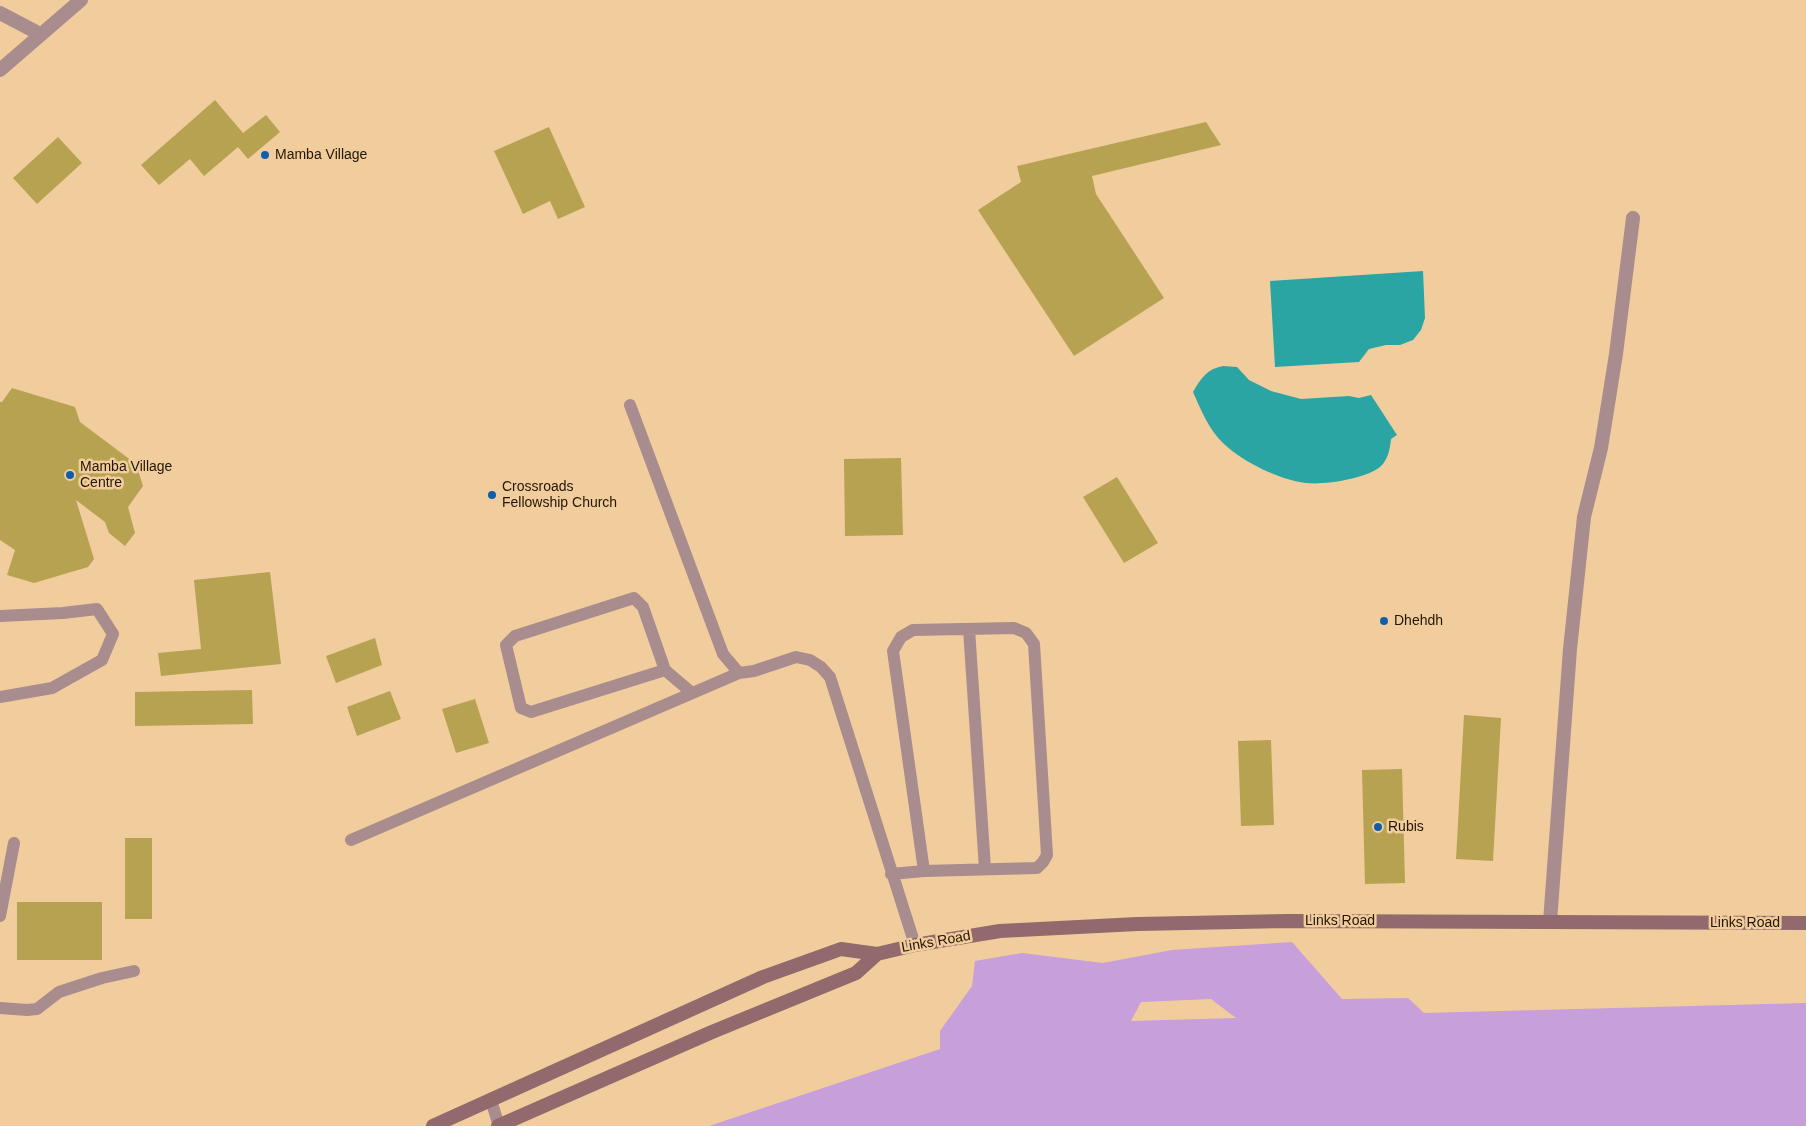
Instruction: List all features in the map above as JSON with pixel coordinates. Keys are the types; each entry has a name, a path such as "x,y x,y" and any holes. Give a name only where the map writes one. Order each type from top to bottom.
{"main road":[{"name":"Links Road","path":"877,954 915,944 1000,931 1137,924 1287,921 1806,923"},
{"path":"433,1126 764,977 841,949 877,954"},
{"path":"499,1126 712,1032 856,972 877,954"}],"street":[{"path":"0,70 81,0"},
{"path":"0,12 40,34"},
{"path":"1550,922 1570,649 1584,517 1601,448 1615,364 1633,218"}],"lane":[{"path":"630,405 723,654 739,673"},
{"path":"666,670 530,712 521,708 506,645 515,636 634,598 643,607 666,670 692,693"},
{"path":"0,616 63,613 97,609 113,634 102,660 52,688 0,697"},
{"path":"891,874 924,871 1036,868 1047,855 1034,644 1026,633 1014,628 913,630 901,637 893,650 924,871"},
{"path":"969,629 985,869"},
{"path":"351,840 739,673 754,671 796,657 810,660 830,677 891,874 915,944"},
{"path":"0,916 14,843"},
{"path":"0,1008 37,1009 59,992 134,970"},
{"path":"491,1100 499,1126"}],"shaded area":[{"path":"1292,942 1342,999 1408,998 1424,1013 1806,1003 1806,1126 709,1126 940,1049 940,1031 972,986 975,961 1022,953 1103,963 1172,950","holes":["1211,999 1236,1018 1131,1021 1141,1002"]}],"water":[{"path":"1423,271 1425,318 1421,330 1413,340 1400,345 1386,345 1369,349 1359,362 1275,367 1270,281"},
{"path":"1217,367 1237,367 1249,380 1271,391 1301,399 1349,396 1359,398 1371,395 1397,435 1391,439 1387,458 1380,467 1365,475 1334,482 1314,483 1285,478 1251,463 1232,451 1214,432 1193,392 1205,375"}],"building":[{"path":"215,100 243,133 266,115 280,132 248,159 238,147 204,176 190,159 159,185 141,165"},
{"path":"1206,122 1221,145 1092,176 1096,194 1164,298 1074,356 978,210 1021,182 1017,166"},
{"path":"549,127 585,207 558,219 550,201 523,214 494,151"},
{"path":"58,137 82,163 37,204 13,178"},
{"name":"Mamba Village Centre","path":"12,388 75,407 80,422 136,464 143,486 128,507 135,533 125,546 109,533 105,522 76,500 94,559 88,567 34,583 7,575 15,550 0,540 0,402 2,402"},
{"path":"901,458 903,535 845,536 844,459"},
{"path":"1117,477 1158,543 1124,563 1083,497"},
{"path":"270,572 281,664 161,676 158,653 201,649 194,580"},
{"path":"375,638 382,665 336,683 326,656"},
{"path":"252,690 253,724 135,726 135,692"},
{"path":"390,691 401,719 357,736 347,707"},
{"path":"475,699 489,743 456,753 442,709"},
{"path":"1464,715 1501,718 1493,861 1456,859"},
{"path":"1271,740 1274,825 1241,826 1238,741"},
{"path":"1402,769 1405,883 1365,884 1362,770"},
{"path":"125,838 152,838 152,919 125,919"},
{"path":"17,902 102,902 102,960 17,960"}],"place":[{"name":"Mamba Village","path":"265,155"},
{"name":"Mamba Village Centre","path":"70,475"},
{"name":"Crossroads Fellowship Church","path":"492,495"},
{"name":"Dhehdh","path":"1384,621"},
{"name":"Rubis","path":"1378,827"}]}
